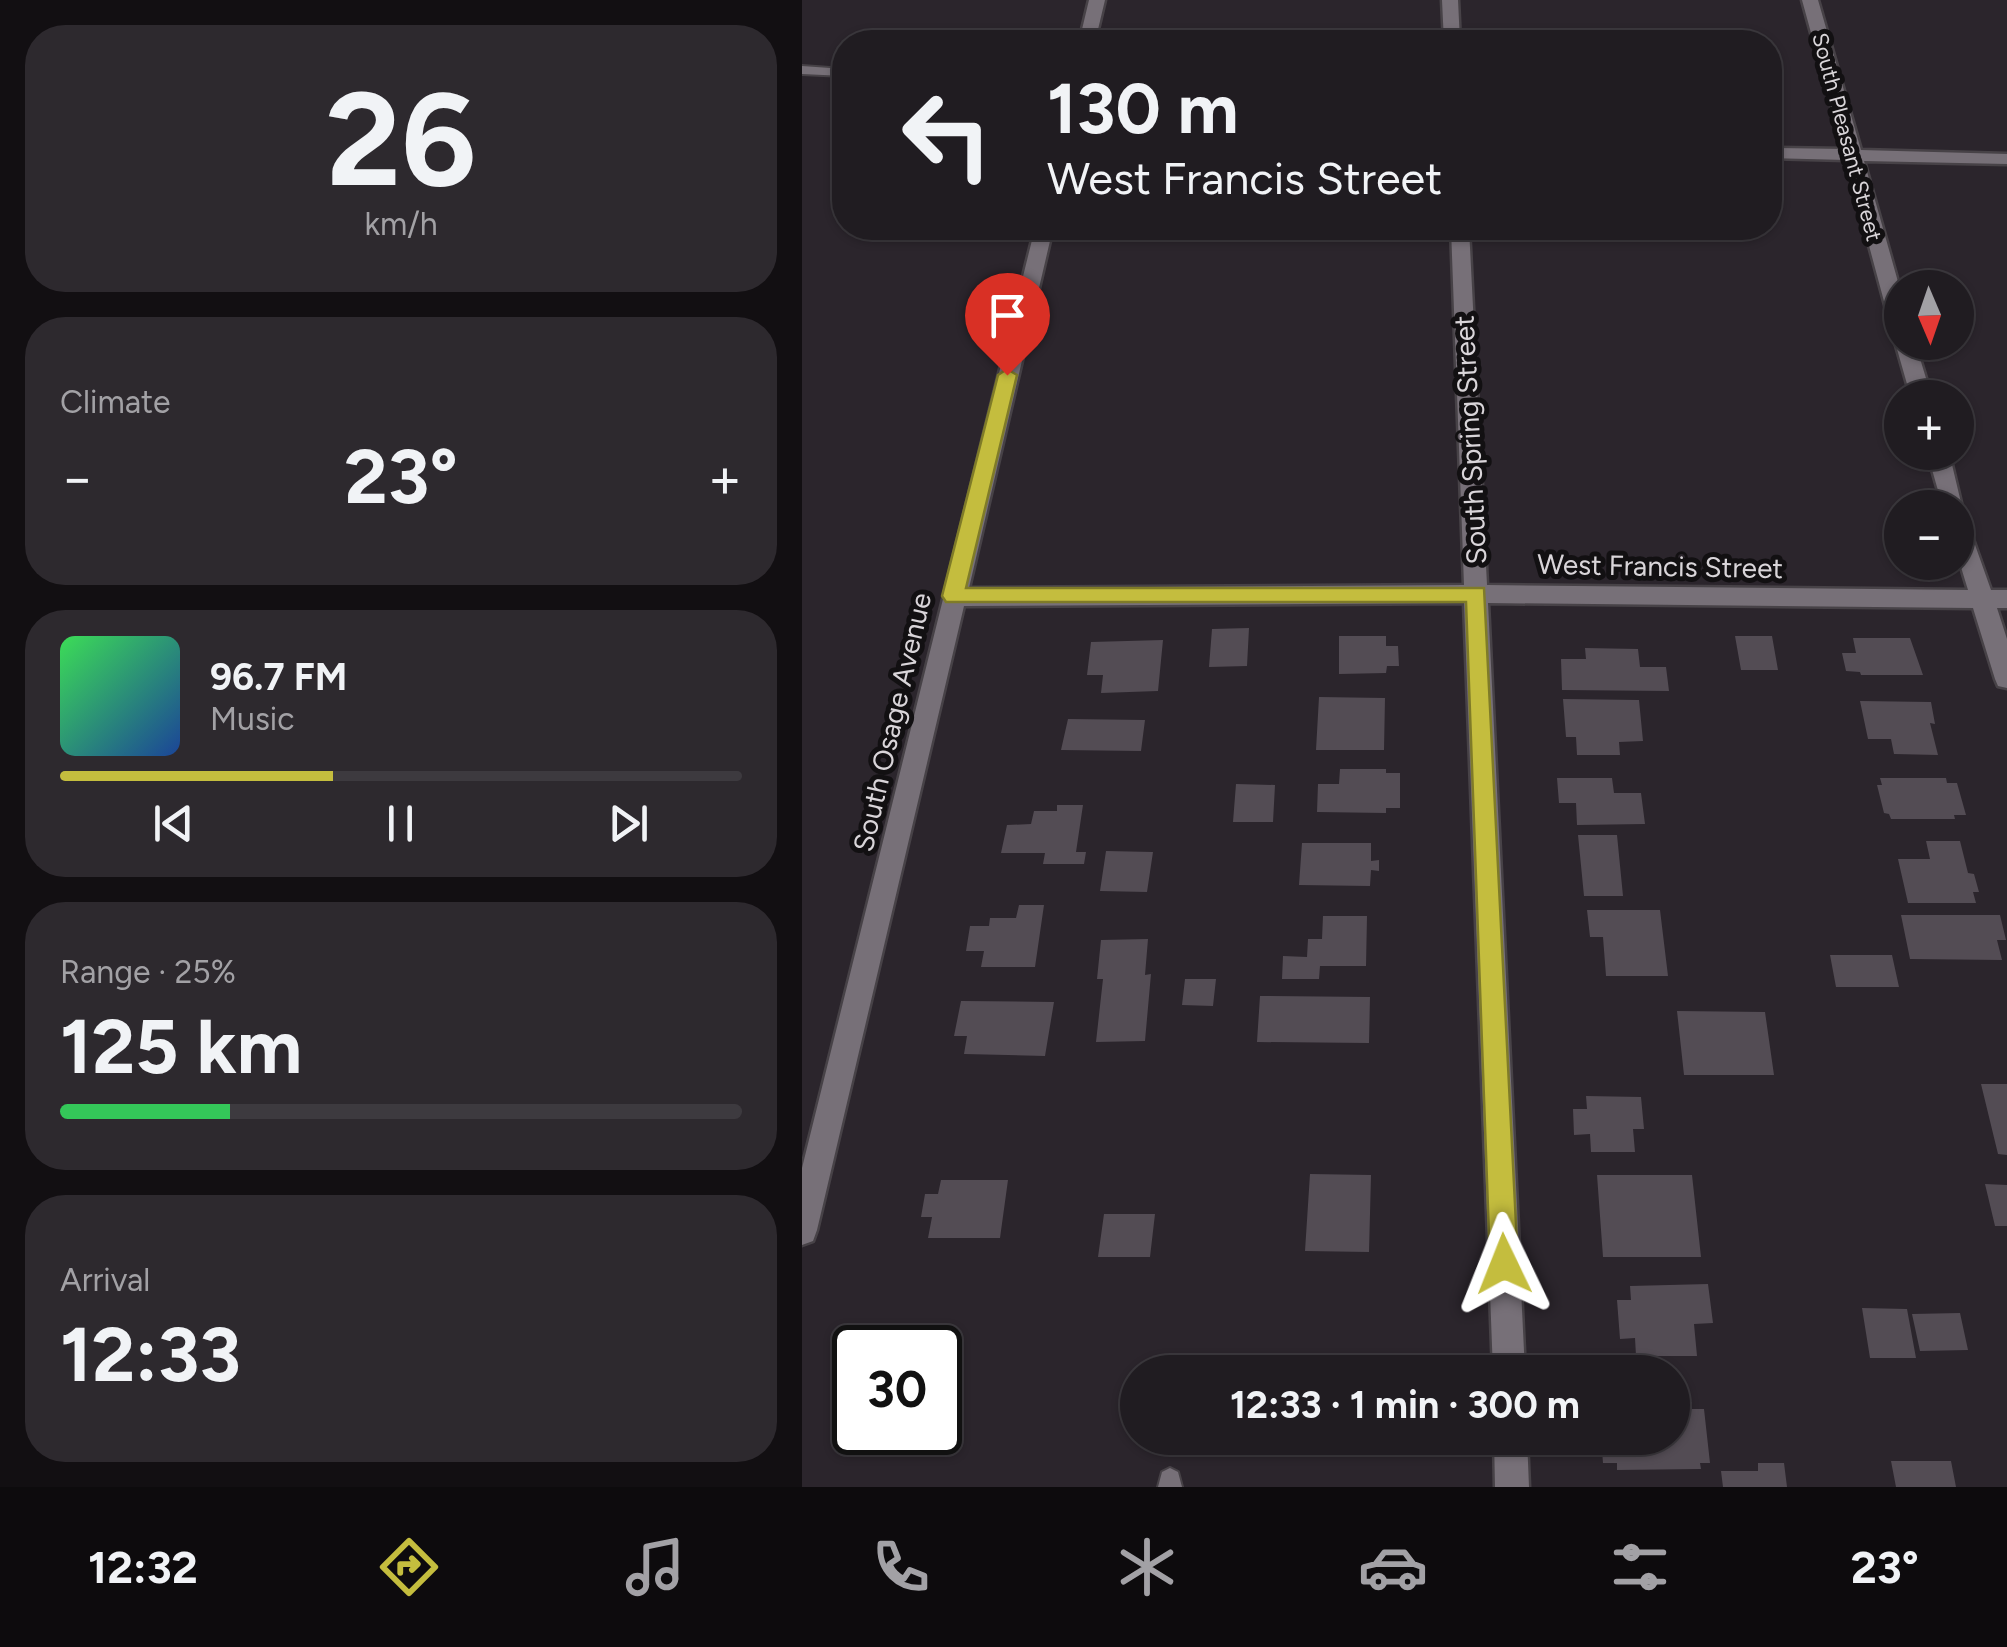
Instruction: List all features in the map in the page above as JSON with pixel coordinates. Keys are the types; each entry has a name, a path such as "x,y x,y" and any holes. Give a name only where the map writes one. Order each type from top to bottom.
{"street":[{"path":"1090,30 1097,0"},
{"path":"1450,0 1451,30"},
{"name":"South Pleasant Street","path":"1810,0 1884,270"},
{"path":"1782,153 2006,159"},
{"name":"South Osage Avenue","path":"802,1230 1041,240"},
{"name":"South Spring Street","path":"1461,240 1507,1355"},
{"path":"1974,575 2006,679"},
{"name":"West Francis Street","path":"953,596 1476,594 2006,599"},
{"path":"1511,1455 1512,1487"}],"lane":[{"path":"802,70 832,72"}],"building":[{"path":"1249,628 1247,666 1209,667 1212,629"},
{"path":"1339,636 1386,636 1386,646 1398,646 1399,666 1387,666 1386,673 1339,674"},
{"path":"1735,636 1772,636 1778,670 1741,670"},
{"path":"1853,638 1910,638 1923,675 1861,675 1846,671 1842,653 1856,653"},
{"path":"1163,640 1158,691 1101,693 1103,675 1087,675 1091,642"},
{"path":"1585,648 1638,649 1640,667 1666,667 1669,691 1562,690 1561,659 1586,659"},
{"path":"1319,697 1385,698 1384,750 1316,750"},
{"path":"1563,699 1639,700 1643,741 1619,742 1620,755 1577,755 1576,737 1566,737"},
{"path":"1860,701 1931,702 1935,724 1930,723 1938,755 1894,754 1891,739 1868,739"},
{"path":"1068,719 1145,720 1141,751 1061,750"},
{"path":"1340,769 1386,769 1386,773 1400,773 1400,808 1386,808 1386,813 1317,812 1318,784 1339,784"},
{"path":"1557,778 1612,778 1614,793 1641,793 1645,824 1577,825 1576,803 1559,803"},
{"path":"1880,778 1946,778 1947,783 1957,783 1966,815 1954,815 1955,819 1891,819 1884,813 1877,785 1882,785"},
{"path":"1236,784 1275,785 1273,822 1233,822"},
{"path":"1057,805 1083,805 1076,852 1086,852 1084,864 1043,864 1045,853 1001,853 1007,825 1031,824 1034,811 1057,811"},
{"path":"1578,835 1617,835 1623,896 1584,896"},
{"path":"1926,841 1960,841 1968,873 1974,874 1979,892 1973,892 1976,903 1908,903 1898,859 1930,859"},
{"path":"1302,843 1371,843 1371,861 1379,860 1379,871 1371,870 1370,886 1299,885"},
{"path":"1106,851 1153,852 1147,892 1100,891"},
{"path":"1019,905 1044,905 1035,967 981,967 984,951 966,951 970,926 989,926 990,918 1016,918"},
{"path":"1587,910 1660,910 1668,976 1606,976 1603,937 1590,937"},
{"path":"1901,915 2000,915 2006,940 1997,940 2002,960 1910,959"},
{"path":"1323,916 1367,916 1366,966 1320,966 1319,979 1282,979 1283,956 1307,957 1308,939 1322,939"},
{"path":"1148,939 1145,975 1151,974 1145,1041 1096,1042 1103,979 1097,979 1101,940"},
{"path":"1830,955 1892,955 1899,987 1836,987"},
{"path":"1185,979 1216,979 1213,1006 1182,1005"},
{"path":"1260,996 1370,997 1369,1043 1257,1042"},
{"path":"961,1001 1054,1002 1045,1056 964,1054 967,1036 954,1036"},
{"path":"1677,1011 1765,1012 1774,1075 1684,1075"},
{"path":"1981,1084 2007,1084 2007,1155 1998,1154"},
{"path":"1586,1096 1641,1097 1644,1129 1633,1129 1635,1152 1591,1152 1590,1134 1574,1135 1573,1109 1587,1109"},
{"path":"1310,1174 1371,1175 1369,1252 1305,1251"},
{"path":"1597,1175 1692,1175 1701,1257 1603,1257"},
{"path":"941,1180 1008,1180 1000,1238 928,1238 932,1217 921,1217 925,1194 938,1194"},
{"path":"1985,1184 2007,1185 2007,1226 1995,1226"},
{"path":"1104,1214 1155,1214 1150,1257 1098,1257"},
{"path":"1708,1284 1713,1323 1694,1324 1697,1356 1636,1355 1635,1338 1620,1339 1617,1300 1631,1300 1630,1286"},
{"path":"1862,1308 1907,1309 1916,1358 1870,1358"},
{"path":"1960,1313 1968,1350 1920,1351 1912,1314"},
{"path":"1690,1402 1692,1409 1704,1409 1710,1463 1700,1463 1701,1469 1617,1470 1617,1463 1603,1463 1602,1455 1690,1455"},
{"path":"1891,1461 1951,1461 1956,1487 1896,1487"},
{"path":"1758,1463 1784,1463 1787,1487 1723,1487 1721,1471 1758,1471"}],"route":[{"path":"1007,375 953,596 1476,594 1504,1264"}]}
